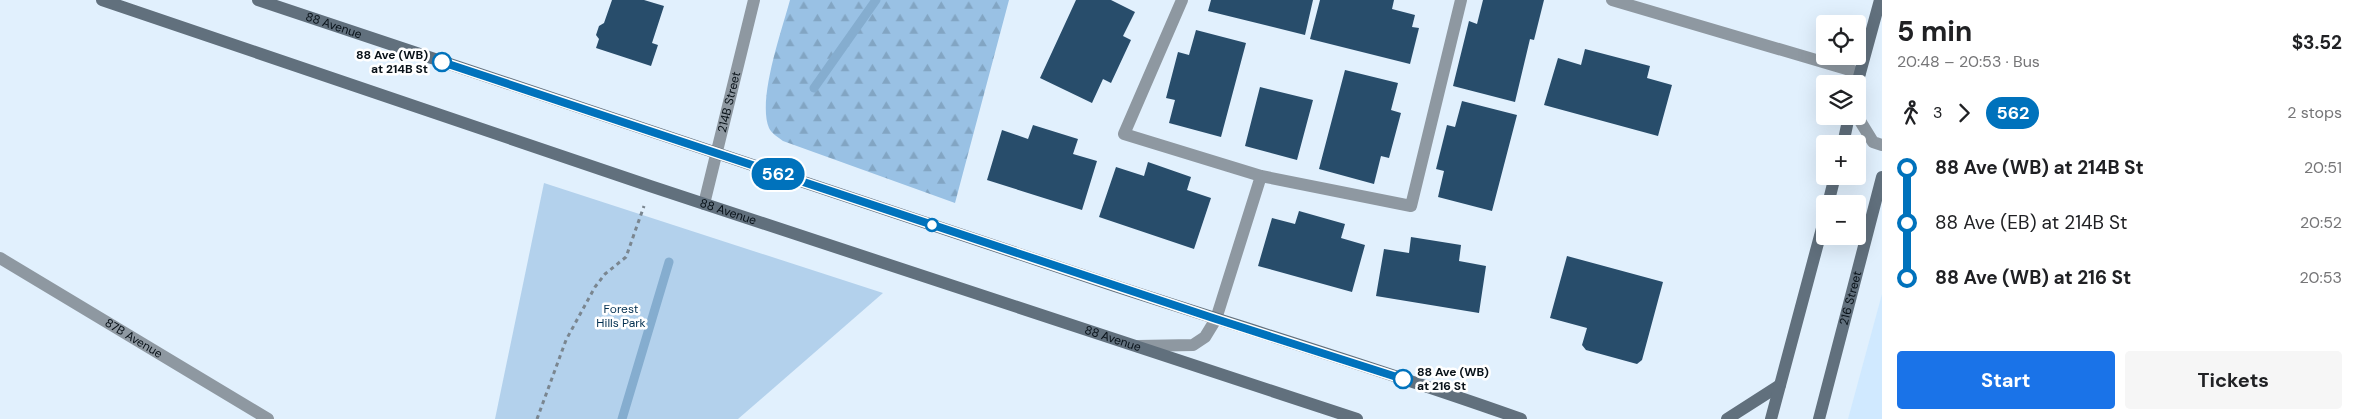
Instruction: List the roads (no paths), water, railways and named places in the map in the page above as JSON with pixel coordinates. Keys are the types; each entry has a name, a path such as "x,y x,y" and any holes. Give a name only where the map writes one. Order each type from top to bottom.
{"main road":[{"name":"88 Avenue","path":"102,0 650,186 1357,419"},
{"name":"88 Avenue","path":"258,0 1216,319 1441,390 1521,419"},
{"path":"1860,75 1880,0"},
{"name":"216 Street","path":"1819,419 1882,178"},
{"path":"1771,419 1818,245"},
{"path":"1727,419 1780,385"}],"street":[{"name":"214B Street","path":"704,204 754,0"},
{"path":"1182,0 1124,134 1261,176 1411,206 1461,0"},
{"path":"1612,0 1846,75"},
{"path":"1863,125 1873,142 1882,144"},
{"path":"1134,346 1193,345 1205,337 1216,319 1261,176"},
{"name":"87B Avenue","path":"0,258 268,419"}],"waterway":[{"path":"814,88 876,0"},
{"path":"622,419 669,262"}],"place":[{"name":"88 Ave (WB) at 214B St","path":"442,62"},
{"name":"88 Ave (WB) at 216 St","path":"1403,379"}],"park label":[{"name":"Forest Hills Park","path":"621,316"}]}
